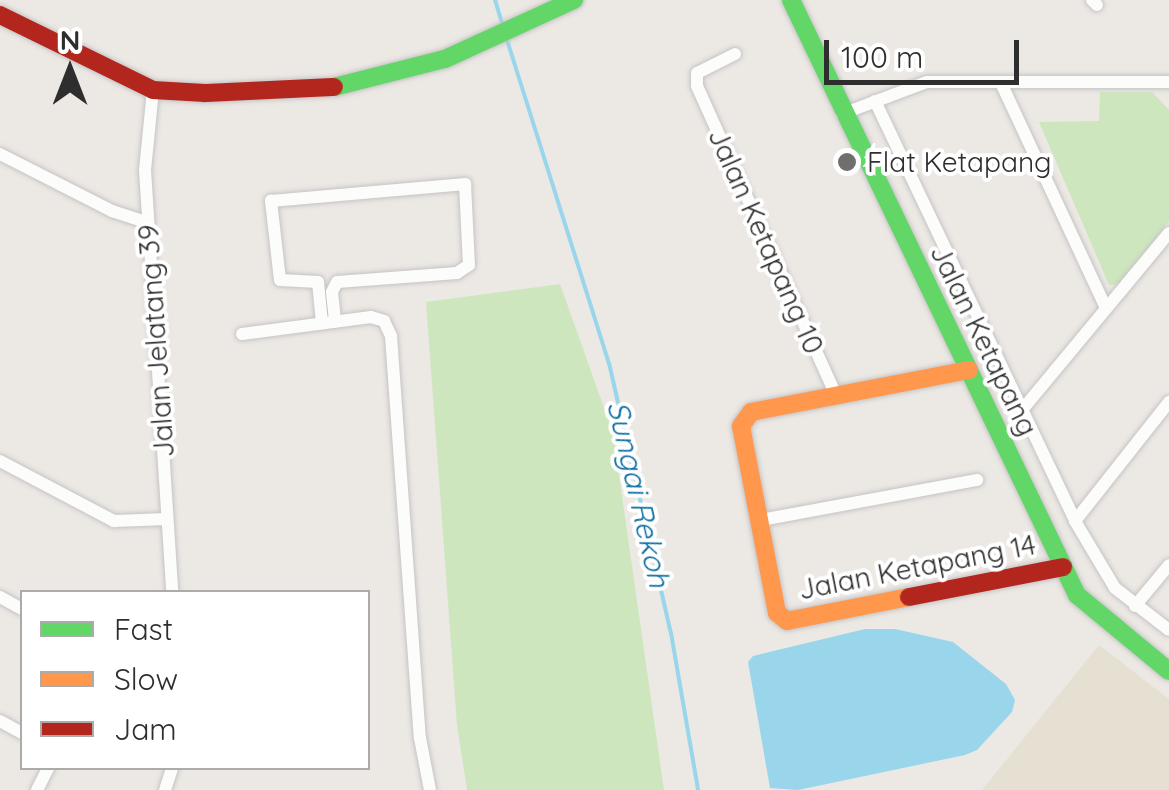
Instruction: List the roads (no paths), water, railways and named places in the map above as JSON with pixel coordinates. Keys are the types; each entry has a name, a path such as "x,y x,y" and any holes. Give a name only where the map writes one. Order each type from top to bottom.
{"street":[{"path":"0,15 152,90 205,94 316,90 376,80 444,59 574,0"},
{"name":"Jalan Ketapang","path":"791,0 842,114 1062,567 1091,611 1169,671"},
{"name":"Jalan Ketapang 10","path":"735,54 697,73 697,86 836,395"},
{"path":"842,114 927,82 1168,83"},
{"path":"1002,85 1106,308"},
{"name":"Jalan Jelatang 39","path":"152,90 146,142 148,223 172,590"},
{"path":"875,100 1075,522 1115,588 1169,630"},
{"path":"0,154 112,211 148,223"},
{"path":"465,184 468,266 457,273 336,282 329,323 318,282 280,280 272,201 465,184"},
{"path":"1022,410 1169,233"},
{"path":"242,334 371,317 384,320 391,336 418,718 430,790"},
{"path":"969,370 751,412 741,426 762,520 976,480"},
{"path":"1075,522 1169,402"},
{"path":"0,461 114,521 168,520"},
{"name":"Jalan Ketapang 14","path":"762,520 778,613 783,619 1062,567"},
{"path":"1135,606 1169,566"}],"water":[{"path":"865,629 895,629 953,642 1006,684 1015,700 1012,712 977,750 965,755 798,790 770,788 748,662 753,656"}],"waterway":[{"path":"495,0 503,26"},
{"name":"Sungai Rekoh","path":"507,40 609,363 671,633 698,790"}],"place":[{"name":"Flat Ketapang","path":"847,162"}]}
